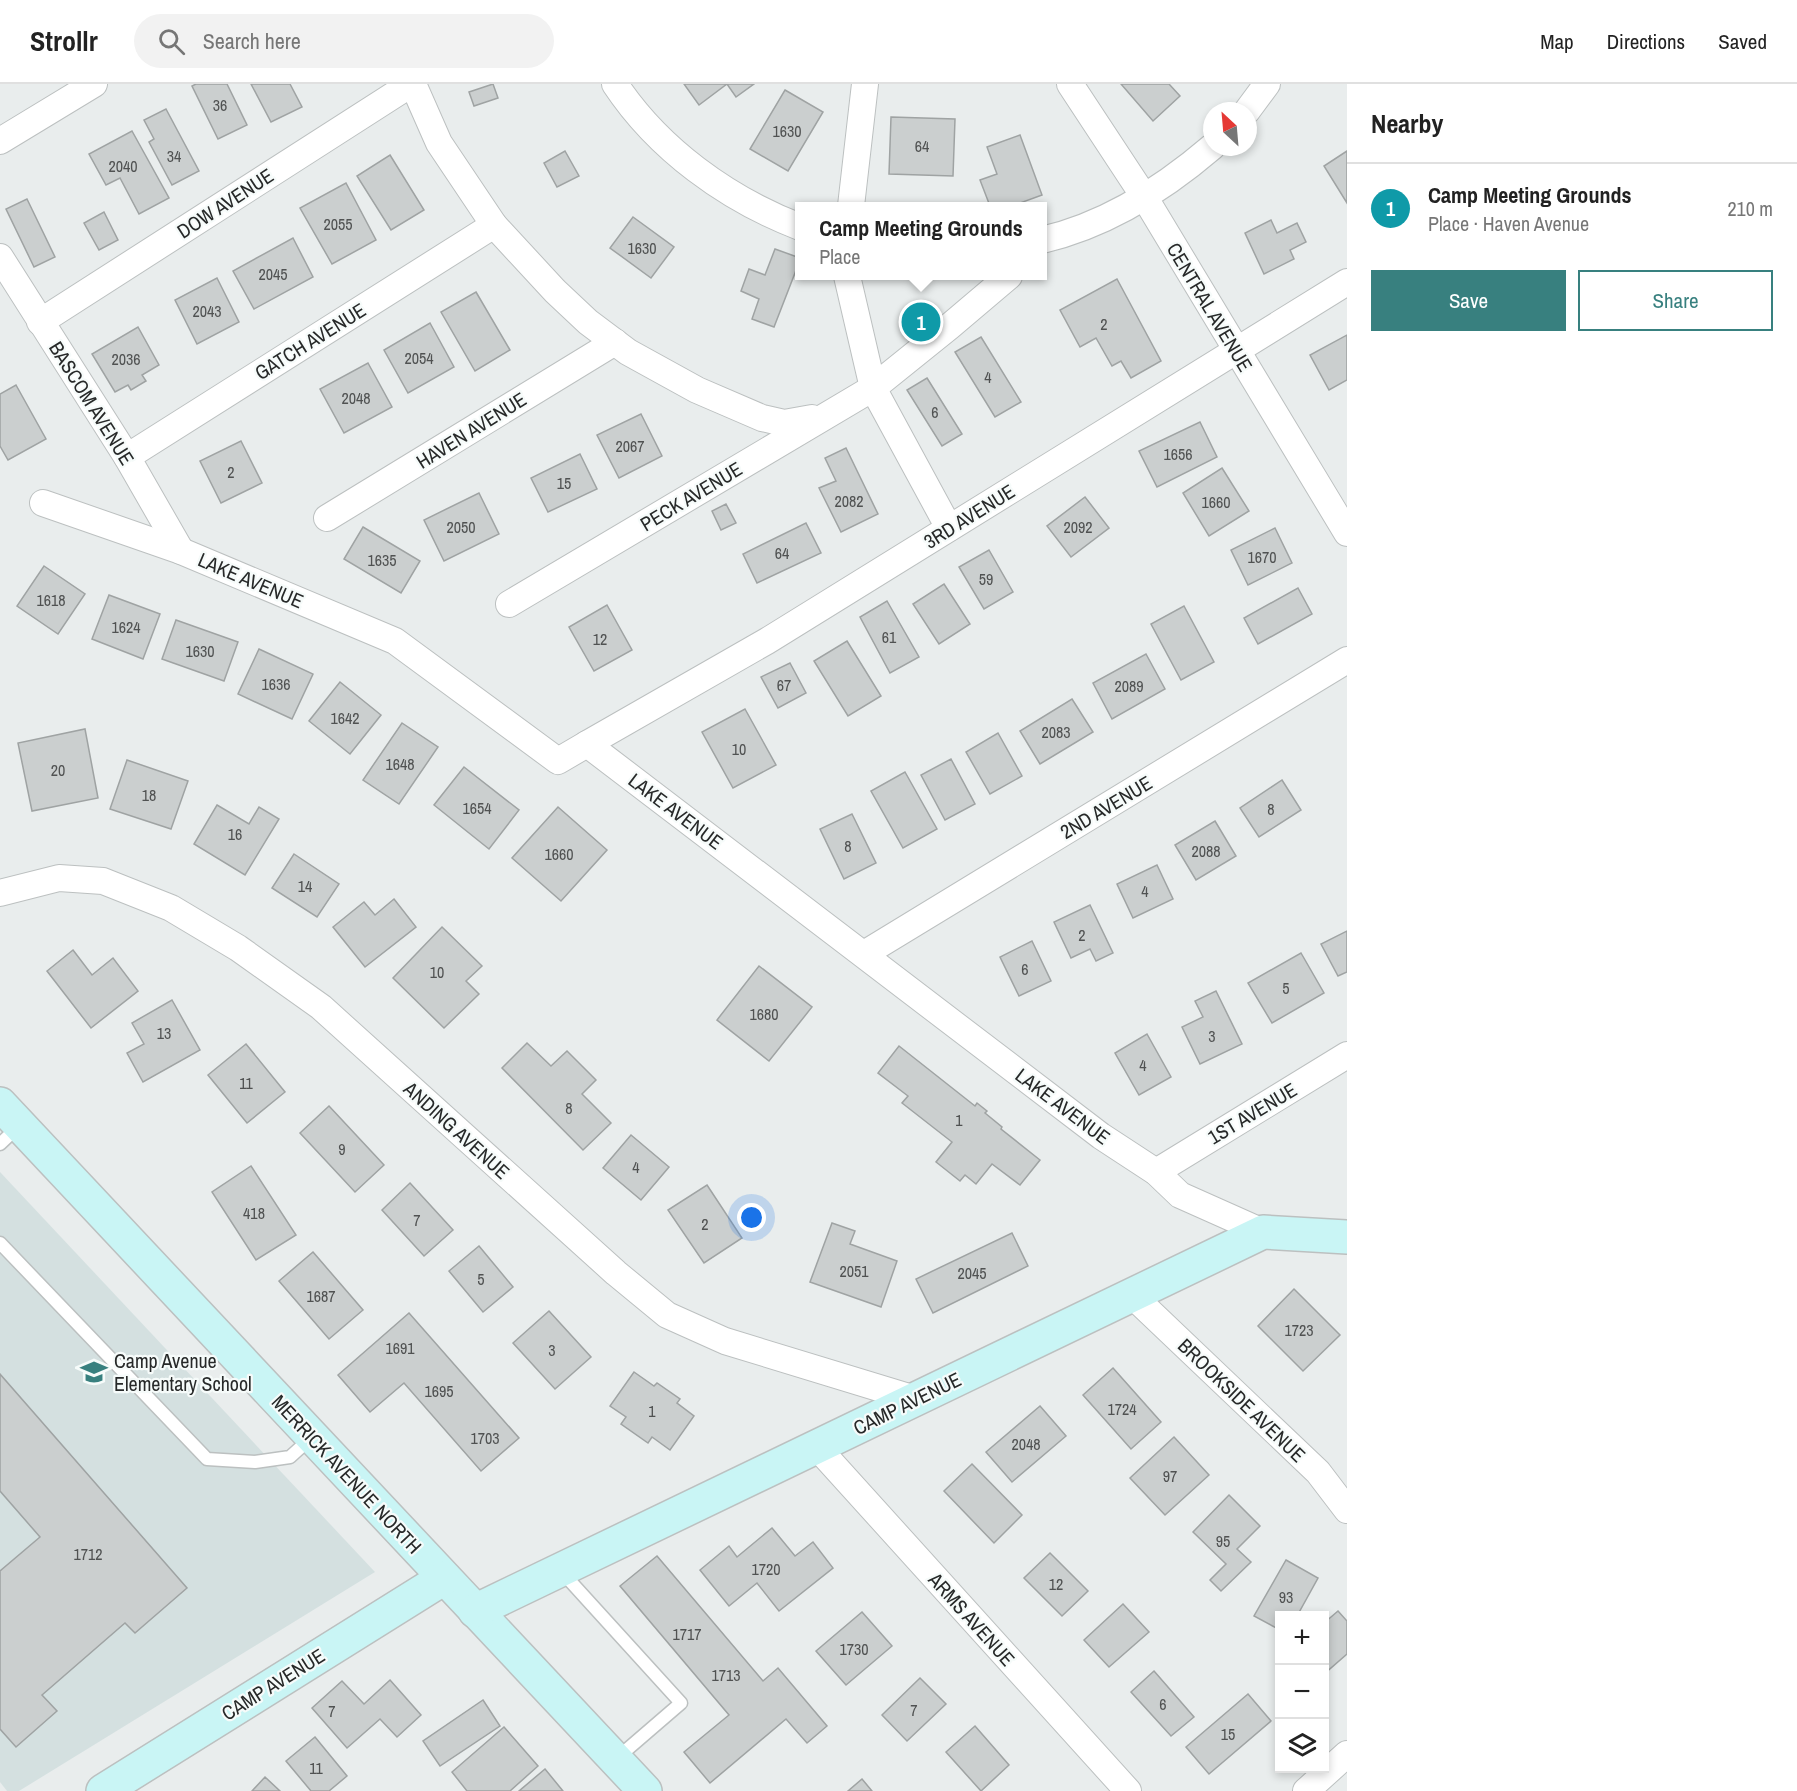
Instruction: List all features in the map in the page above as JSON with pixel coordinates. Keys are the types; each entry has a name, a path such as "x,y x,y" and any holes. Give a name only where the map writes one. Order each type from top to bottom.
{"street":[{"path":"0,141 93,84"},
{"path":"412,84 439,143 494,225 555,291 588,322 628,352 697,390 762,418 784,423 825,416"},
{"name":"DOW AVENUE","path":"40,322 412,84"},
{"path":"615,84 645,122 706,177 741,200 795,225"},
{"path":"852,202 865,84"},
{"name":"CENTRAL AVENUE","path":"1070,84 1145,198 1347,533"},
{"path":"1254,102 1267,84"},
{"path":"1047,241 1100,220 1145,198 1183,172 1203,155"},
{"name":"GATCH AVENUE","path":"127,457 494,225"},
{"name":"BASCOM AVENUE","path":"0,257 127,457 181,551"},
{"path":"848,280 873,388 949,528"},
{"path":"873,388 1003,280"},
{"name":"3RD AVENUE","path":"587,744 767,640 1347,282"},
{"name":"HAVEN AVENUE","path":"327,518 615,342"},
{"name":"PECK AVENUE","path":"509,604 873,388"},
{"name":"LAKE AVENUE","path":"43,503 181,551 395,641 558,761 587,744 1101,1136 1156,1172 1180,1195 1263,1232"},
{"name":"2ND AVENUE","path":"864,954 1347,660"},
{"name":"ANDING AVENUE","path":"0,893 59,878 103,881 171,908 238,948 321,1007 616,1273 667,1315 725,1341 915,1399"},
{"name":"1ST AVENUE","path":"1156,1172 1347,1055"},
{"name":"MERRICK AVENUE NORTH","path":"6,1124 312,1437 645,1791"},
{"name":"CAMP AVENUE","path":"475,1611 1263,1232 1347,1237"},
{"name":"BROOKSIDE AVENUE","path":"1132,1294 1318,1472 1347,1510"},
{"name":"ARMS AVENUE","path":"816,1446 1128,1791"},
{"name":"CAMP AVENUE","path":"103,1791 444,1578"},
{"path":"1306,1791 1347,1754"}],"lane":[{"path":"0,1243 207,1459 255,1462 290,1457 312,1437"},
{"path":"560,1570 681,1703 615,1760"}],"shaded area":[{"name":"Camp Avenue Elementary School","path":"0,1172 375,1572 19,1791 7,1791 0,1782"}],"building":[{"path":"227,84 247,125 218,139 192,86"},
{"path":"251,84 290,84 302,107 271,122"},
{"path":"493,84 498,98 474,106 469,92"},
{"path":"684,84 727,84 699,105"},
{"path":"727,84 754,84 736,97"},
{"path":"1121,84 1169,84 1180,96 1153,121"},
{"path":"785,90 823,112 788,171 750,149"},
{"path":"166,109 199,171 172,185 149,142 154,139 144,120"},
{"path":"891,117 955,119 953,176 889,174"},
{"path":"132,131 169,198 139,214 120,178 106,185 89,154"},
{"path":"1020,135 1042,195 1023,202 988,202 980,180 997,174 987,147"},
{"path":"565,151 579,176 557,187 544,163"},
{"path":"1347,151 1347,203 1324,166"},
{"path":"390,155 424,210 391,230 357,176"},
{"path":"346,183 376,240 332,264 300,208"},
{"path":"27,199 55,257 34,267 6,209"},
{"path":"104,212 118,240 99,250 84,223"},
{"path":"633,217 674,247 651,278 610,248"},
{"path":"1271,220 1277,233 1297,223 1306,242 1290,250 1294,259 1264,274 1245,233"},
{"path":"293,238 313,277 254,309 233,271"},
{"path":"775,249 795,256 795,273 774,327 752,319 759,299 741,291 749,269 765,275"},
{"path":"217,278 239,322 197,344 175,300"},
{"path":"1117,279 1161,361 1131,378 1121,361 1112,366 1096,338 1080,347 1060,310"},
{"path":"476,292 510,350 475,371 441,312"},
{"path":"430,323 454,367 408,393 384,350"},
{"path":"138,327 159,365 142,375 146,381 131,390 128,385 115,392 92,354"},
{"path":"1347,335 1347,380 1329,390 1310,355"},
{"path":"981,337 1021,402 995,417 955,352"},
{"path":"368,363 392,407 344,433 320,389"},
{"path":"927,378 962,434 942,446 907,390"},
{"path":"16,385 46,439 8,460 0,446 0,394"},
{"path":"641,414 662,456 619,478 597,435"},
{"path":"1200,422 1217,457 1157,487 1139,451"},
{"path":"241,441 262,483 221,503 200,461"},
{"path":"846,448 878,514 841,532 819,488 836,481 825,458"},
{"path":"580,454 597,489 548,512 531,478"},
{"path":"1222,468 1249,511 1209,536 1183,493"},
{"path":"479,493 499,534 444,561 424,520"},
{"path":"1085,497 1109,528 1071,557 1047,526"},
{"path":"726,504 736,523 721,530 712,511"},
{"path":"806,523 821,553 757,583 743,554"},
{"path":"363,527 420,561 401,593 344,559"},
{"path":"1275,528 1292,563 1248,585 1231,550"},
{"path":"989,550 1013,592 984,609 959,567"},
{"path":"44,566 85,594 58,634 17,606"},
{"path":"944,584 970,624 939,644 913,604"},
{"path":"1298,588 1312,614 1258,644 1244,618"},
{"path":"109,595 160,614 143,659 92,639"},
{"path":"887,601 919,657 890,673 860,617"},
{"path":"607,605 632,650 594,671 569,627"},
{"path":"1184,606 1214,662 1181,680 1151,624"},
{"path":"176,620 238,642 224,681 162,659"},
{"path":"847,641 881,696 848,716 814,661"},
{"path":"259,649 313,674 292,719 238,694"},
{"path":"1146,654 1165,689 1112,719 1093,683"},
{"path":"790,663 806,693 778,708 761,677"},
{"path":"340,682 381,715 350,754 309,721"},
{"path":"1072,699 1093,732 1040,764 1020,731"},
{"path":"745,709 776,765 733,788 702,732"},
{"path":"402,723 438,747 399,804 363,780"},
{"path":"85,729 98,798 32,811 18,743"},
{"path":"998,733 1022,776 990,794 966,752"},
{"path":"951,759 975,804 945,820 921,775"},
{"path":"127,760 188,781 171,829 110,809"},
{"path":"464,767 519,810 489,849 434,805"},
{"path":"905,772 937,829 903,848 871,791"},
{"path":"1282,780 1301,810 1259,837 1240,808"},
{"path":"217,805 249,824 259,807 279,819 245,875 194,844"},
{"path":"558,807 607,850 561,901 512,858"},
{"path":"852,814 876,863 844,879 820,829"},
{"path":"1215,821 1236,856 1196,880 1175,845"},
{"path":"294,854 339,884 317,917 272,888"},
{"path":"1157,865 1173,899 1133,918 1117,884"},
{"path":"394,899 416,927 365,967 333,927 364,902 375,915"},
{"path":"1090,905 1113,953 1096,961 1090,949 1071,958 1054,922"},
{"path":"442,927 482,966 466,981 479,994 444,1028 393,978"},
{"path":"1347,931 1347,972 1338,976 1321,944"},
{"path":"1032,941 1051,981 1019,996 1000,957"},
{"path":"73,950 92,975 113,958 138,991 91,1028 47,971"},
{"path":"1301,953 1324,993 1272,1023 1248,983"},
{"path":"759,966 812,1007 769,1061 717,1020"},
{"path":"1216,991 1242,1044 1200,1064 1182,1027 1203,1017 1195,1001"},
{"path":"172,1000 200,1050 143,1082 127,1053 144,1044 132,1023"},
{"path":"1147,1034 1171,1077 1139,1095 1115,1053"},
{"path":"527,1043 551,1066 567,1051 596,1080 582,1094 611,1123 583,1150 502,1068"},
{"path":"246,1044 285,1092 247,1123 208,1075"},
{"path":"899,1046 975,1106 977,1103 987,1111 985,1113 1002,1127 1001,1129 1040,1160 1020,1185 992,1164 976,1184 965,1175 960,1181 936,1162 952,1142 902,1103 908,1096 878,1073"},
{"path":"329,1106 384,1165 355,1192 300,1133"},
{"path":"631,1135 669,1167 641,1200 603,1168"},
{"path":"251,1166 296,1235 256,1260 212,1192"},
{"path":"410,1183 453,1230 424,1256 382,1210"},
{"path":"707,1185 742,1238 704,1263 668,1210"},
{"path":"832,1223 855,1231 850,1244 897,1261 881,1307 810,1282"},
{"path":"1012,1233 1028,1266 933,1313 916,1279"},
{"path":"479,1246 513,1287 483,1312 449,1271"},
{"path":"313,1252 363,1310 329,1339 279,1281"},
{"path":"1294,1289 1340,1335 1303,1371 1258,1326"},
{"path":"549,1311 591,1357 555,1389 513,1343"},
{"path":"409,1313 519,1438 481,1471 404,1383 370,1412 338,1375"},
{"path":"1113,1368 1161,1422 1131,1449 1083,1395"},
{"path":"634,1372 654,1386 657,1383 680,1399 677,1403 694,1416 670,1450 652,1437 648,1443 621,1424 626,1417 610,1406"},
{"path":"0,1374 187,1588 135,1633 125,1623 42,1695 57,1711 16,1747 0,1729 0,1571 40,1537 0,1491"},
{"path":"1040,1406 1066,1436 1012,1482 986,1452"},
{"path":"1174,1437 1209,1475 1165,1515 1130,1478"},
{"path":"972,1464 1022,1515 994,1543 944,1491"},
{"path":"1229,1495 1260,1526 1237,1549 1251,1562 1221,1591 1210,1580 1226,1564 1193,1532"},
{"path":"772,1528 795,1556 813,1542 833,1568 779,1611 757,1583 729,1606 700,1570 729,1546 737,1557"},
{"path":"1050,1553 1088,1591 1062,1616 1024,1578"},
{"path":"657,1556 763,1681 778,1668 827,1726 807,1743 786,1719 710,1783 684,1752 729,1715 620,1586"},
{"path":"1286,1560 1318,1578 1300,1611 1275,1611 1275,1627 1254,1616"},
{"path":"1123,1604 1149,1632 1109,1667 1084,1640"},
{"path":"1338,1611 1347,1621 1347,1654 1329,1670 1329,1665 1329,1619"},
{"path":"862,1612 892,1646 846,1685 816,1651"},
{"path":"1154,1671 1194,1717 1171,1736 1131,1692"},
{"path":"920,1678 946,1704 907,1741 882,1715"},
{"path":"390,1680 421,1715 397,1737 380,1719 347,1748 312,1708 342,1681 364,1704"},
{"path":"1248,1694 1271,1721 1209,1774 1186,1747"},
{"path":"483,1700 500,1726 440,1766 423,1741"},
{"path":"975,1726 1009,1765 981,1791 946,1752"},
{"path":"504,1727 538,1766 510,1791 467,1791 452,1772"},
{"path":"315,1737 347,1776 329,1791 311,1791 286,1761"},
{"path":"545,1769 563,1791 519,1791"},
{"path":"265,1777 280,1791 252,1791"},
{"path":"862,1779 872,1791 848,1791"}],"place":[{"name":"Camp Meeting Grounds","path":"921,322"},
{"name":"Camp Avenue Elementary School","path":"94,1372"}]}
